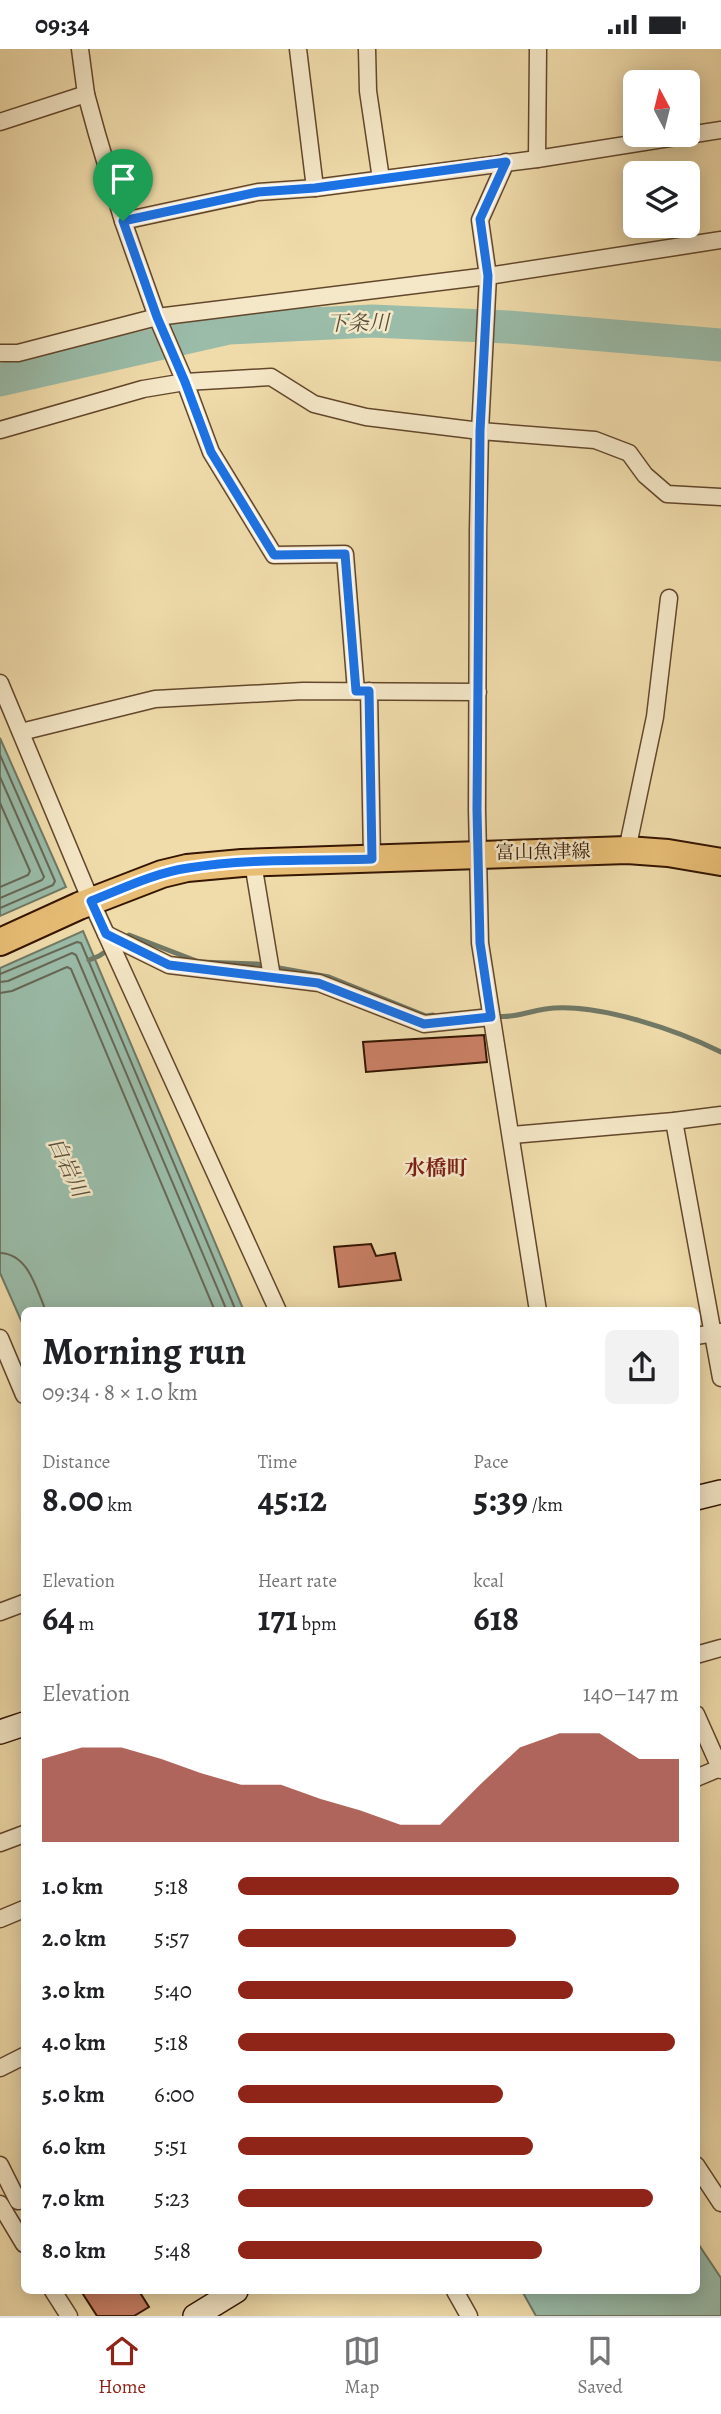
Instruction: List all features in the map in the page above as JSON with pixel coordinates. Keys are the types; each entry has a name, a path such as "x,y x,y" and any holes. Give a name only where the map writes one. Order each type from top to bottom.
{"main road":[{"name":"富山魚津線","path":"0,942 85,904 175,871 253,863 627,850 668,853 721,862"},
{"path":"700,1497 721,1492"},
{"path":"0,1733 21,1725"},
{"path":"195,2316 231,2294"}],"street":[{"path":"80,49 86,95 123,221 159,322 211,452 274,555 345,554 363,691 372,859"},
{"path":"298,49 315,188"},
{"path":"367,49 368,91 381,179"},
{"path":"537,159 538,49"},
{"path":"0,122 86,95"},
{"path":"123,221 258,192 315,188 537,159 721,129"},
{"path":"506,162 480,219 488,276 480,431 480,943 537,1307"},
{"path":"0,353 18,353 159,322 721,240"},
{"path":"0,430 143,389 185,382 271,377 314,404 366,417 480,431 595,440 629,453 645,475 667,494 721,497"},
{"path":"627,850 655,717 669,598"},
{"path":"0,683 85,904 106,934 276,1307"},
{"path":"21,732 155,699 303,691 478,692"},
{"path":"253,863 272,977"},
{"path":"106,934 169,965 318,983 424,1024 491,1017"},
{"path":"512,1135 721,1115"},
{"path":"674,1121 710,1334 721,1378"},
{"path":"0,1338 6,1367 21,1390"},
{"path":"0,1611 21,1603"},
{"path":"700,1654 721,1648"},
{"path":"700,1723 720,1769 700,1776"},
{"path":"0,1843 21,1835"},
{"path":"0,1919 21,1910"},
{"path":"0,2068 21,2058"},
{"path":"0,2165 21,2199 2,2207 21,2239"},
{"path":"700,2171 721,2203"},
{"path":"55,2294 69,2316"},
{"path":"457,2294 469,2316"}],"water":[{"path":"0,738 66,887 0,916"},
{"name":"白岩川","path":"83,931 242,1307 21,1307 21,1320 0,1273 0,968"},
{"path":"700,2246 721,2278 721,2316 536,2316 524,2294 700,2294"}],"building":[{"path":"484,1035 487,1062 366,1072 363,1042"},
{"path":"371,1244 376,1256 395,1253 401,1280 339,1287 334,1247"},
{"path":"83,2294 141,2294 149,2307 134,2316 97,2316"}],"waterway":[{"name":"下条川","path":"0,380 229,328 372,321 508,327 721,345"},
{"path":"125,939 129,935 199,962 257,964 329,977 426,1016 433,1015"},
{"path":"89,960 111,948"},
{"path":"495,1016 554,1008 595,1011 662,1028 721,1052"}],"district":[{"name":"水橋町","path":"436,1168"}],"route":[{"path":"506,162 480,219 488,276 480,431 477,810 480,943 491,1017 424,1024 318,983 169,965 106,934 91,901 162,874 187,868 242,863 372,859 369,691 356,691 345,554 274,555 211,452 157,317 123,221 258,192 315,188 506,162"}]}
